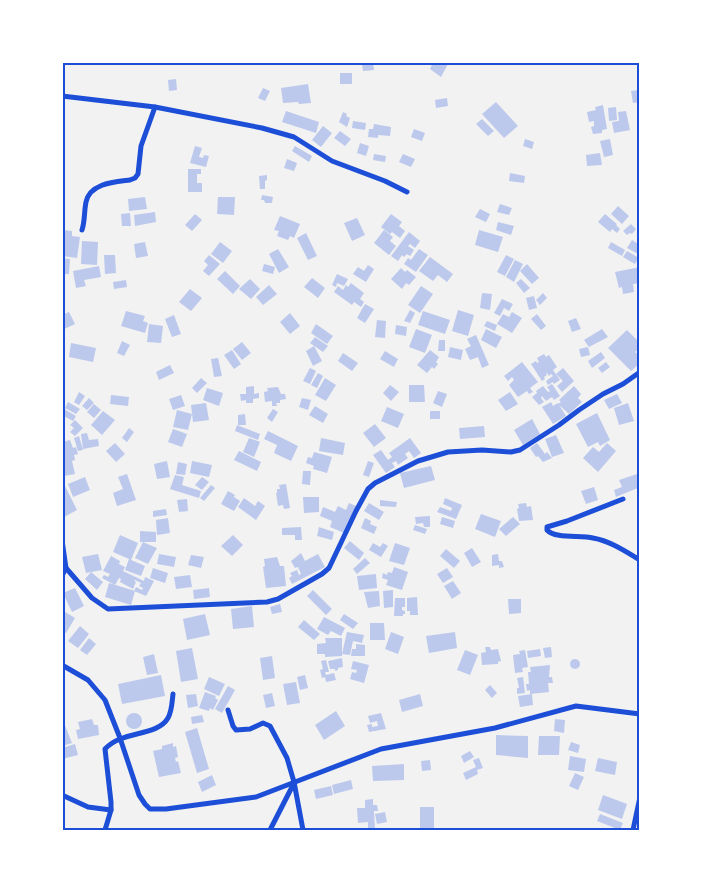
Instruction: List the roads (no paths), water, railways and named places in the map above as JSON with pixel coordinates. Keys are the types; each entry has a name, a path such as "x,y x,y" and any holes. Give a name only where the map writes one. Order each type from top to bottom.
{"street":[{"path":"62,96 155,107 262,128 294,137 332,161 385,181 407,192"},
{"path":"82,230 85,219 86,200 92,192 100,186 130,180 138,174 141,146 155,107"},
{"path":"62,540 66,568 92,598 108,609 252,604 278,599 322,574 328,568 368,489 375,482 418,461 448,452 482,450 511,452 520,450 603,394 623,384 640,372"},
{"path":"623,499 567,521 551,525 547,527 547,530 557,535 592,537 606,541 640,560"},
{"path":"62,576 66,568"},
{"path":"62,666 88,680 104,700 140,795 150,809 166,809 249,798 381,749 495,728 576,706 640,714"},
{"path":"106,830 111,810 111,799 106,747 120,738 160,726 170,714 173,694"},
{"path":"228,710 236,730 250,730 263,723 269,724 286,758 294,782 303,830"},
{"path":"270,830 294,782"},
{"path":"62,795 88,807 111,810"},
{"path":"633,830 640,796"}]}
